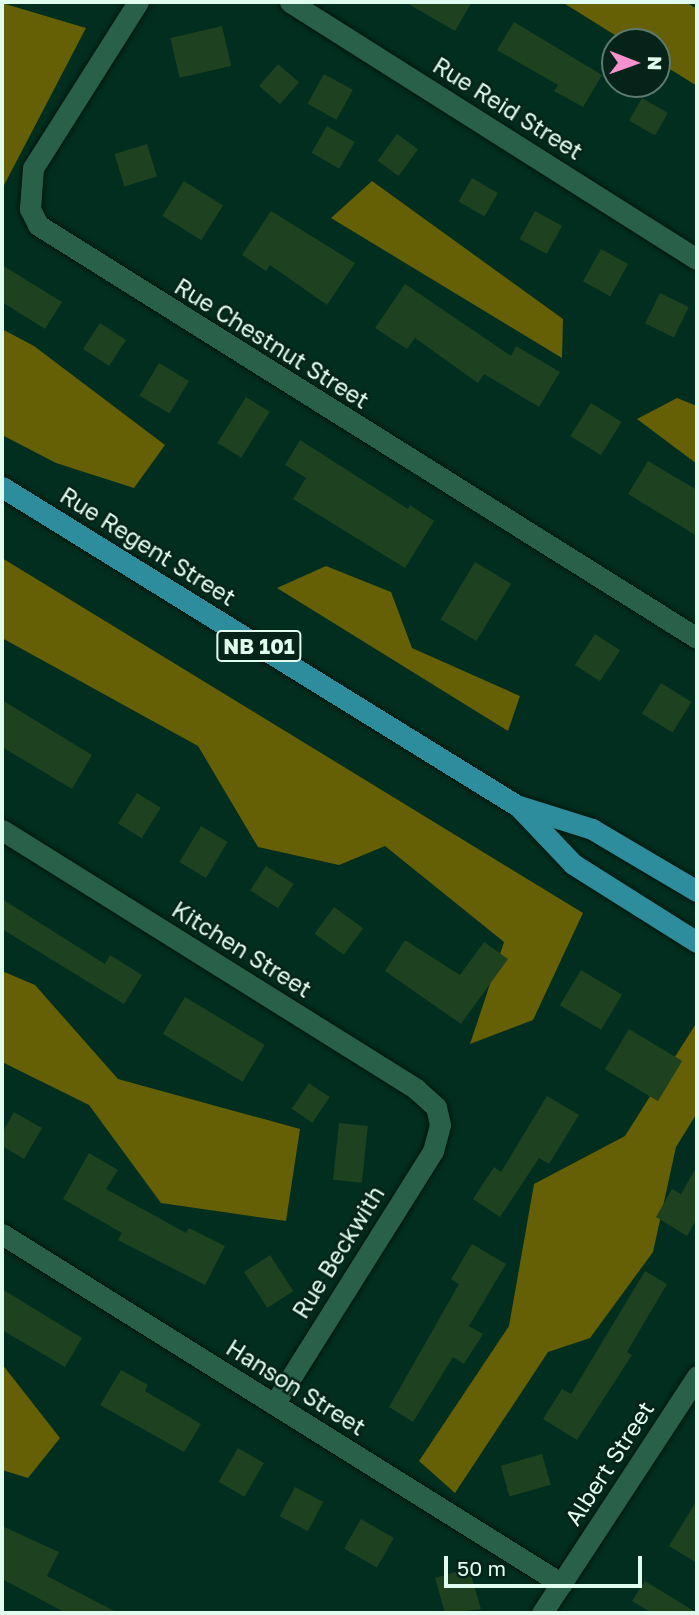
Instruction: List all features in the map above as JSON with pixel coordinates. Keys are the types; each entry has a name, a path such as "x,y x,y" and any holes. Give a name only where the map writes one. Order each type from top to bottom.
{"main road":[{"name":"Rue Regent Street","path":"2,487 516,805 592,829 697,891"},
{"name":"Rue Regent Street","path":"516,805 573,864 697,942"}],"street":[{"name":"Rue Chestnut Street","path":"138,2 33,168 30,209 37,225 697,638"},
{"name":"Rue Reid Street","path":"290,2 697,259"},
{"name":"Kitchen Street","path":"2,830 416,1089 436,1107 440,1125"},
{"name":"Rue Beckwith","path":"274,1404 433,1151 440,1125"},
{"name":"Hanson Street","path":"2,1234 562,1584"},
{"name":"Albert Street","path":"542,1613 697,1376"}],"shaded area":[{"path":"562,2 686,2 697,9 697,86 671,70 671,28 604,28"},
{"path":"2,3 86,28 2,189"},
{"path":"372,181 563,319 562,358 331,218"},
{"path":"2,329 34,346 165,445 134,488 56,463 2,435"},
{"path":"677,398 697,406 697,464 637,419"},
{"path":"2,558 583,913 533,1020 470,1044 504,942 385,846 339,865 258,847 198,746 2,638"},
{"path":"326,566 391,592 412,648 520,696 508,731 277,588"},
{"path":"2,971 35,985 118,1079 300,1129 286,1221 161,1203 89,1105 2,1062"},
{"path":"697,1022 697,1113 676,1147 653,1252 590,1338 548,1352 455,1493 419,1461 509,1326 534,1184 625,1136"},
{"path":"2,1364 60,1438 28,1478 2,1470"}],"building":[{"path":"405,2 472,2 455,31"},
{"path":"514,22 601,77 583,107 554,91 558,85 497,50"},
{"path":"222,26 231,66 180,78 170,38"},
{"path":"278,64 299,82 280,104 259,86"},
{"path":"324,74 353,90 336,120 308,104"},
{"path":"642,98 668,113 655,136 629,121"},
{"path":"327,126 355,142 339,169 312,153"},
{"path":"397,134 418,149 399,176 378,161"},
{"path":"147,144 157,177 124,186 114,154"},
{"path":"472,178 498,193 484,216 458,201"},
{"path":"184,181 223,205 201,240 162,216"},
{"path":"271,211 355,263 327,305 270,265 266,271 242,255"},
{"path":"535,211 562,226 547,254 519,239"},
{"path":"601,249 628,264 610,296 583,281"},
{"path":"2,265 62,302 45,329 2,302"},
{"path":"405,284 511,356 516,346 560,372 539,407 484,374 478,383 415,338 407,349 375,328"},
{"path":"660,293 689,307 674,338 645,324"},
{"path":"100,323 126,340 109,366 83,349"},
{"path":"159,363 189,381 169,414 139,396"},
{"path":"246,397 270,412 241,458 217,443"},
{"path":"591,403 622,422 601,455 570,436"},
{"path":"300,440 408,509 410,505 434,521 405,568 293,499 306,478 285,465"},
{"path":"648,461 697,490 697,536 628,494"},
{"path":"475,562 511,584 476,641 440,619"},
{"path":"595,634 620,650 600,681 575,665"},
{"path":"661,683 692,702 672,733 642,714"},
{"path":"2,700 92,755 72,789 2,747"},
{"path":"137,793 161,808 142,838 118,824"},
{"path":"201,826 228,842 206,878 179,862"},
{"path":"266,866 294,884 278,908 250,890"},
{"path":"2,899 105,964 110,955 142,975 124,1004 2,929"},
{"path":"334,907 363,928 344,955 315,934"},
{"path":"405,940 460,975 484,942 508,959 461,1024 385,971"},
{"path":"581,970 622,995 601,1030 560,1005"},
{"path":"185,997 265,1045 243,1082 163,1034"},
{"path":"629,1029 682,1061 658,1101 605,1069"},
{"path":"309,1083 330,1097 312,1123 292,1109"},
{"path":"547,1096 579,1115 549,1164 539,1158 500,1217 473,1199 494,1167 501,1172"},
{"path":"14,1112 42,1128 24,1159 2,1146 2,1133"},
{"path":"339,1123 368,1126 362,1183 333,1180"},
{"path":"89,1153 118,1170 106,1189 186,1233 189,1228 225,1246 205,1285 118,1240 122,1233 63,1199"},
{"path":"697,1166 697,1219 687,1236 656,1217 672,1189 681,1194"},
{"path":"472,1244 506,1264 469,1326 483,1334 464,1364 453,1357 413,1422 389,1407 459,1284 451,1279"},
{"path":"270,1255 293,1291 267,1308 244,1272"},
{"path":"645,1271 667,1284 627,1352 632,1355 577,1440 543,1419 562,1389 571,1394"},
{"path":"2,1289 82,1338 65,1367 2,1330"},
{"path":"121,1370 148,1385 145,1391 201,1424 184,1452 100,1405"},
{"path":"238,1448 264,1463 244,1497 218,1482"},
{"path":"542,1454 551,1485 509,1497 501,1466"},
{"path":"295,1487 323,1502 308,1531 280,1516"},
{"path":"697,1500 697,1563 669,1546"},
{"path":"361,1519 394,1538 377,1567 344,1548"},
{"path":"2,1526 59,1552 47,1576 118,1613 66,1613 2,1579"},
{"path":"469,1568 481,1609 445,1613 435,1578"},
{"path":"645,1581 697,1613 652,1613 632,1601"}]}
